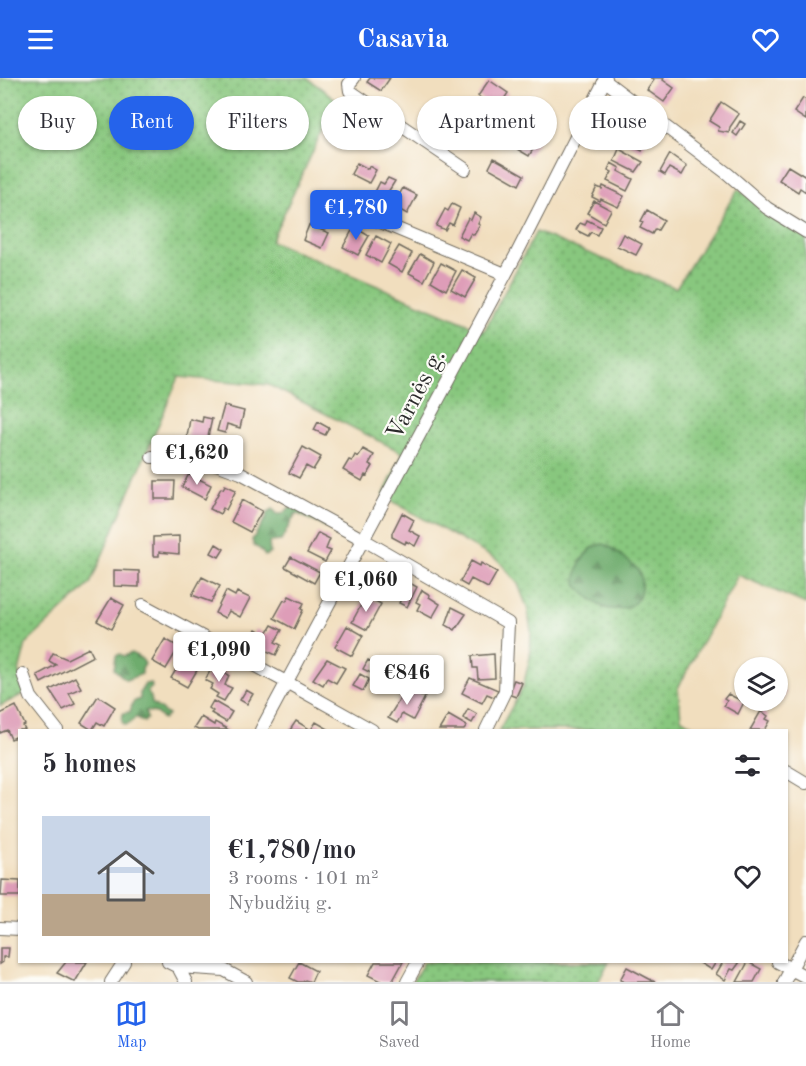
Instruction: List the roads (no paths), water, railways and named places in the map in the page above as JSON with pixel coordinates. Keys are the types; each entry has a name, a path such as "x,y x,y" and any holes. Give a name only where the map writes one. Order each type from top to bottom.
{"street":[{"path":"605,79 728,174 767,208 806,232"},
{"name":"Varnės g.","path":"262,729 505,274 605,79"},
{"path":"352,81 350,91 465,168"},
{"path":"352,210 505,274"},
{"path":"152,458 197,457 241,473 364,540 508,624 505,691 486,729"},
{"path":"142,605 288,682 370,729"},
{"path":"23,674 31,697 56,729"},
{"path":"788,772 806,783"},
{"path":"0,928 18,928"},
{"path":"784,982 806,941"},
{"path":"111,982 123,963"},
{"path":"407,982 417,963"},
{"path":"780,963 806,977"},
{"path":"173,964 186,982"},
{"path":"173,964 224,970 246,982"}]}
